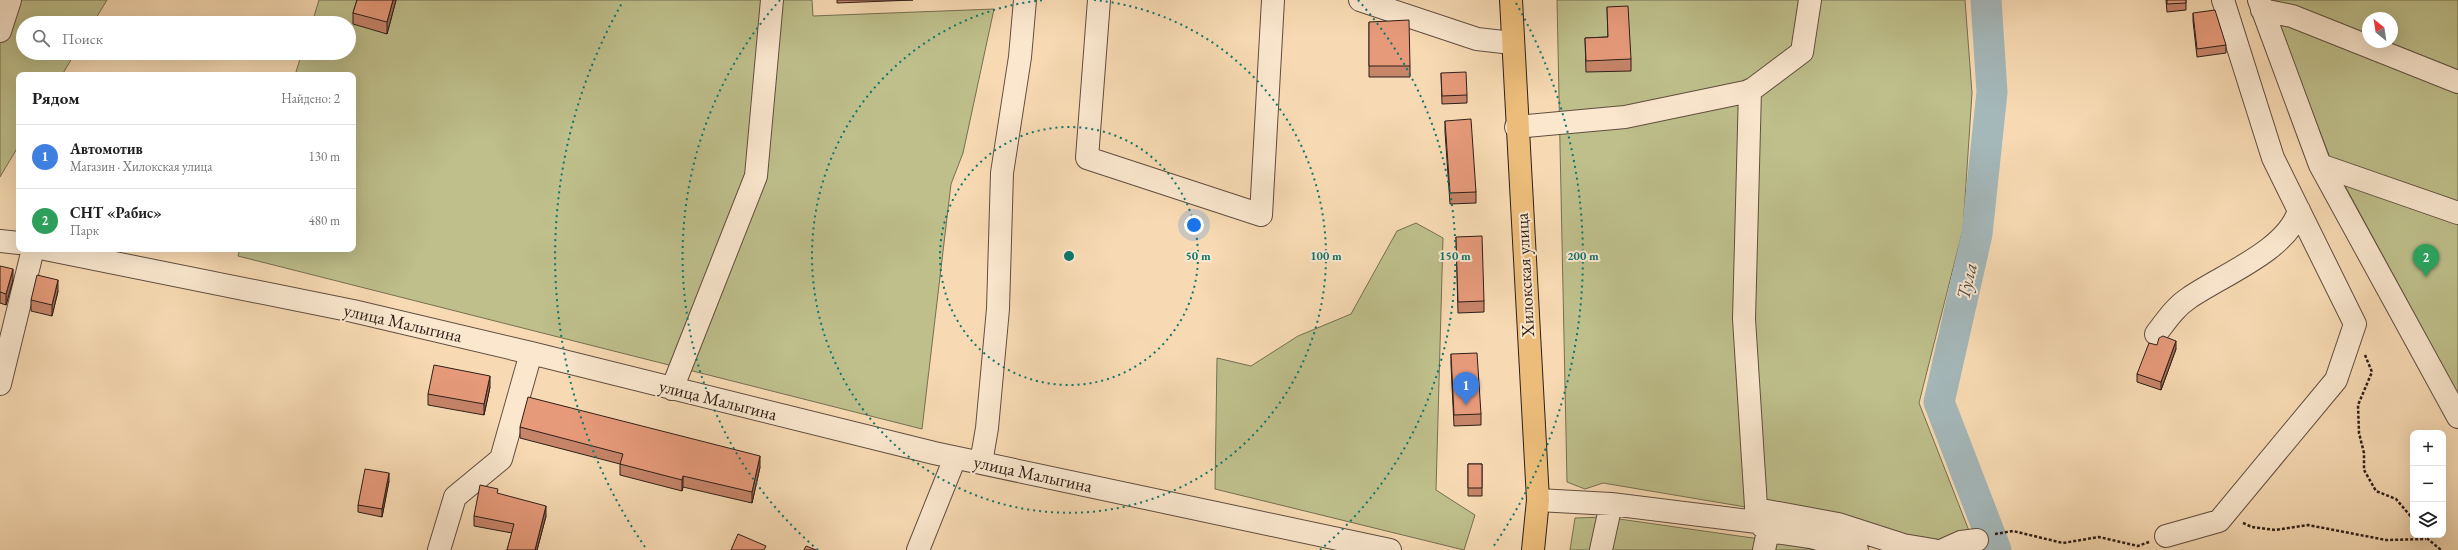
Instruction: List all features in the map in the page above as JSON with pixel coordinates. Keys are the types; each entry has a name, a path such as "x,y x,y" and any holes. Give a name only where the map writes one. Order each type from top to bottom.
{"highway":[{"name":"Хилокская улица","path":"1511,0 1516,127 1538,500 1533,550"}],"street":[{"path":"0,31 10,0"},
{"path":"672,389 756,176 772,0"},
{"path":"981,463 987,428 998,309 1002,173 1020,57 1025,0"},
{"path":"1099,0 1087,158 1260,215 1273,0"},
{"path":"1360,0 1477,39 1512,43"},
{"path":"1516,127 1625,117 1750,91 1802,52 1810,0"},
{"path":"2166,536 2219,521 2336,380 2355,324 2273,158 2223,0"},
{"path":"2261,5 2458,82"},
{"path":"2261,5 2320,165 2458,417"},
{"path":"1750,91 1744,319 1761,528"},
{"path":"2320,165 2458,213"},
{"path":"2156,334 2174,310 2188,299 2271,247 2296,221 2299,210"},
{"path":"0,241 16,243"},
{"path":"0,384 32,252"},
{"name":"улица Малыгина","path":"60,252 353,312 532,353 672,389 955,458 1341,545 1390,550"},
{"path":"439,550 455,497 501,460 532,353"},
{"path":"918,550 955,458"},
{"path":"1538,500 1611,504 1811,537 1857,550"},
{"path":"1601,550 1611,504"},
{"path":"1761,528 1838,524 1903,545 1933,550"},
{"path":"1943,550 1961,542 1977,540"}],"path":[{"path":"2355,324 2362,349 2372,372 2358,405 2358,433 2364,453 2364,470 2376,491 2396,499 2410,515"},
{"path":"2225,514 2252,527 2275,530 2308,525 2386,540 2426,539 2441,550"},
{"path":"2003,532 2013,530 2063,543 2099,537 2138,546 2166,536"}],"green space":[{"path":"0,0 107,0 97,16 16,16 16,60 71,60 64,72 16,72 16,150 0,177"},
{"path":"319,0 812,0 813,16 994,9 963,153 951,184 922,429 238,256 239,252 356,252 356,72 296,72 300,60 356,60 356,16 314,16"},
{"path":"1557,0 1965,0 1972,93 1963,229 1919,403 1975,546 1967,550 1799,516 1603,483 1585,489 1567,482"},
{"path":"2268,0 2458,0 2458,394 2331,160"},
{"path":"1416,223 1443,238 1436,490 1475,515 1464,550 1215,489 1217,358 1251,366 1298,336 1351,314 1397,231"},
{"path":"1605,517 1788,543 1814,550 1570,550 1575,518"}],"building":[{"path":"357,0 393,0 387,22 353,13"},
{"path":"2167,0 2186,0 2186,3 2167,4"},
{"path":"1628,6 1631,59 1586,61 1585,38 1608,37 1607,7"},
{"path":"2215,10 2226,45 2197,49 2193,13"},
{"path":"1409,20 1410,66 1369,66 1369,22"},
{"path":"1466,72 1467,95 1442,96 1441,73"},
{"path":"1471,119 1476,192 1450,193 1445,121"},
{"path":"1482,236 1484,301 1458,302 1456,237"},
{"path":"0,266 13,269 6,294 0,292"},
{"path":"37,275 58,280 52,305 31,300"},
{"path":"2163,336 2176,341 2161,382 2137,374 2149,343 2157,345 2159,338"},
{"path":"1477,353 1481,414 1454,415 1451,354"},
{"path":"434,365 490,376 484,404 428,394"},
{"path":"528,397 760,456 752,492 683,476 682,480 620,464 623,454 520,427"},
{"path":"1468,464 1482,464 1482,488 1468,488"},
{"path":"365,469 389,473 382,509 358,505"},
{"path":"480,485 498,489 497,493 546,506 535,550 507,550 514,524 474,516"},
{"path":"738,534 766,546 764,550 731,550"},
{"path":"806,546 816,550 804,550"}],"waterway":[{"name":"Тула","path":"1986,0 1992,92 1977,234 1939,402 1996,550"}],"place":[{"name":"СНТ «Рабис»","path":"2426,277"},
{"name":"Автомотив","path":"1466,405"}]}
